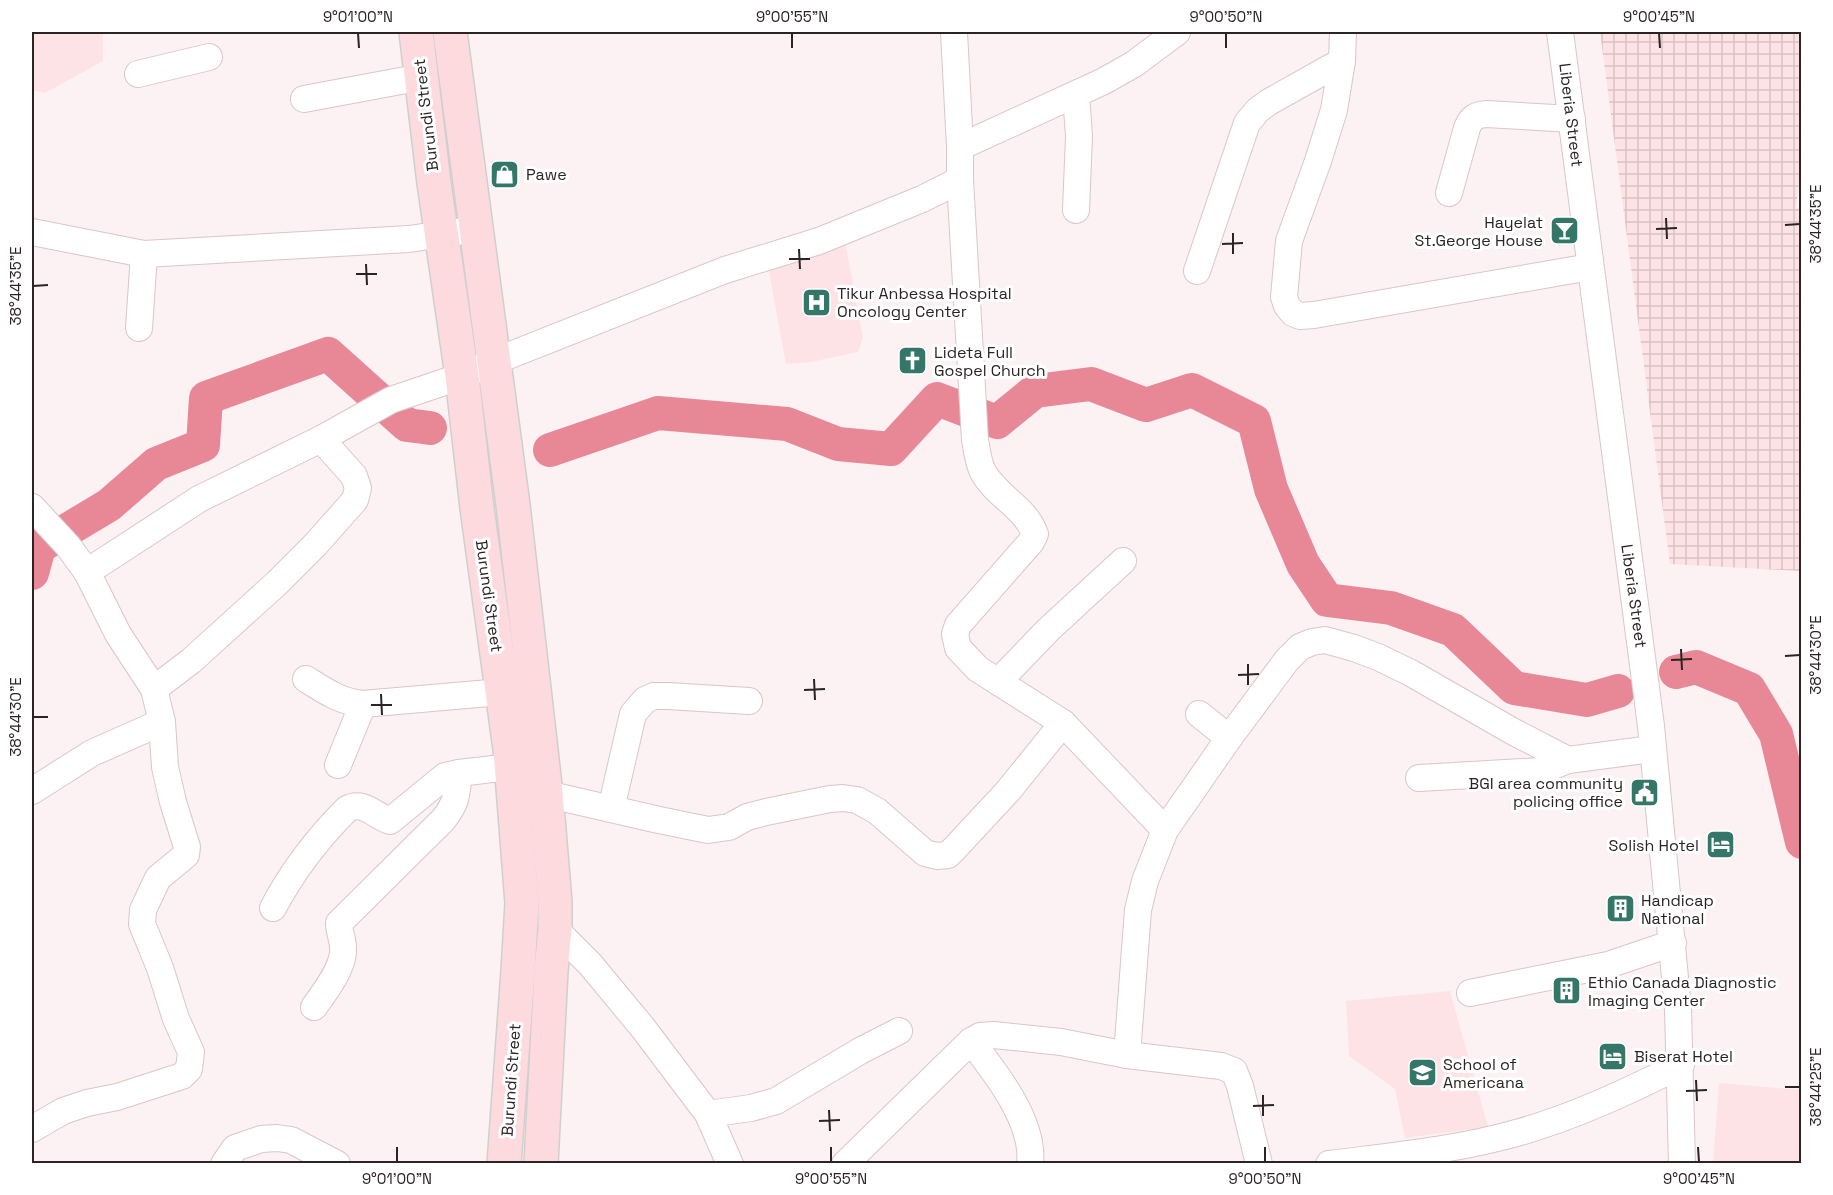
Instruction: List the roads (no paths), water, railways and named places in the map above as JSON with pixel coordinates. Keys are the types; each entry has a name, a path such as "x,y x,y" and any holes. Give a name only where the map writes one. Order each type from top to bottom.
{"main road":[{"name":"Burundi Street","path":"416,32 510,749 522,903 505,1159"},
{"name":"Burundi Street","path":"450,32 513,505 546,794 555,915 541,1160"},
{"path":"493,628 526,622"},
{"path":"522,903 555,915"},
{"path":"505,1159 541,1160"}],"street":[{"path":"954,32 975,440 984,473 1025,516 1033,526 1035,534 1031,542 958,625 955,634 958,648 978,669 1063,723 1165,830"},
{"path":"960,147 1076,96 1134,64 1177,32"},
{"path":"1343,32 1342,61 1334,110 1289,242 1284,297 1293,313 1300,316 1314,315 1590,267"},
{"name":"Liberia Street","path":"1560,32 1643,664 1673,944 1681,1065 1682,1164"},
{"path":"138,74 209,57"},
{"path":"1197,271 1247,123 1258,110 1269,102 1342,61"},
{"path":"304,99 422,77"},
{"path":"1076,96 1079,136 1076,210"},
{"path":"1449,193 1467,128 1474,116 1486,114 1572,119"},
{"path":"87,572 199,499 321,439 391,400 462,376 725,270 819,241 922,199 960,180"},
{"path":"32,232 144,254 409,239 477,229"},
{"path":"139,328 144,254"},
{"path":"154,689 191,661 276,583 315,545 355,500 358,488 354,476 321,439"},
{"path":"32,507 87,572 118,634 154,689 162,722 165,767 187,847 186,855 158,878 143,910 142,924 160,968 176,1019 191,1052 189,1069 182,1076 117,1097 63,1111 32,1129"},
{"path":"998,682 1049,629 1123,561"},
{"path":"1127,1055 1137,910 1145,880 1165,830 1229,738 1299,647 1324,640 1354,648 1411,673 1568,760"},
{"path":"306,679 340,699 363,705 501,692"},
{"path":"611,809 633,714 645,700 654,696 668,696 749,701"},
{"path":"338,765 363,705"},
{"path":"1199,714 1229,738"},
{"path":"32,791 92,753 162,722"},
{"path":"546,794 698,828 720,829 729,827 747,816 830,799 857,800 877,811 925,853 937,856 948,855 1008,791 1063,723"},
{"path":"1419,778 1541,771 1568,760 1652,749"},
{"path":"273,908 309,853 347,809 354,805 361,806 390,821 445,776 459,772 510,767"},
{"path":"314,1007 330,984 342,959 343,943 339,923 453,808 459,772"},
{"path":"555,915 590,964 643,1028 708,1114 730,1164"},
{"path":"1470,993 1608,965 1673,944"},
{"path":"708,1114 751,1108 776,1101 860,1051 899,1031"},
{"path":"845,1164 971,1041 980,1036 993,1035 1061,1042 1127,1055 1221,1066 1234,1071 1240,1086 1259,1164"},
{"path":"971,1041 996,1073 1014,1105 1029,1143 1030,1164"},
{"path":"1329,1164 1450,1147 1519,1133 1619,1096 1681,1065"},
{"path":"224,1164 235,1148 261,1139 277,1138 291,1140 338,1164"}],"waterway":[{"path":"32,573 39,547 109,505 156,464 203,445 206,398 328,354 407,425 430,428"},
{"path":"550,450 658,413 787,424 838,444 891,449 937,399 997,422 1035,391 1091,384 1146,405 1192,390 1254,421 1271,489 1303,564 1327,600 1391,608 1453,630 1514,688 1587,700 1618,691"},
{"path":"1676,672 1696,667 1749,689 1776,734 1802,842"}],"place":[{"name":"Pawe","path":"505,174"},
{"name":"Hayelat St.George House","path":"1564,231"},
{"name":"Tikur Anbessa Hospital Oncology Center","path":"816,302"},
{"name":"Lideta Full Gospel Church","path":"913,361"},
{"name":"BGI area community policing office","path":"1644,792"},
{"name":"Solish Hotel","path":"1720,845"},
{"name":"Handicap National","path":"1620,909"},
{"name":"Ethio Canada Diagnostic Imaging Center","path":"1567,991"},
{"name":"Biserat Hotel","path":"1613,1056"},
{"name":"School of Americana","path":"1422,1073"}]}
